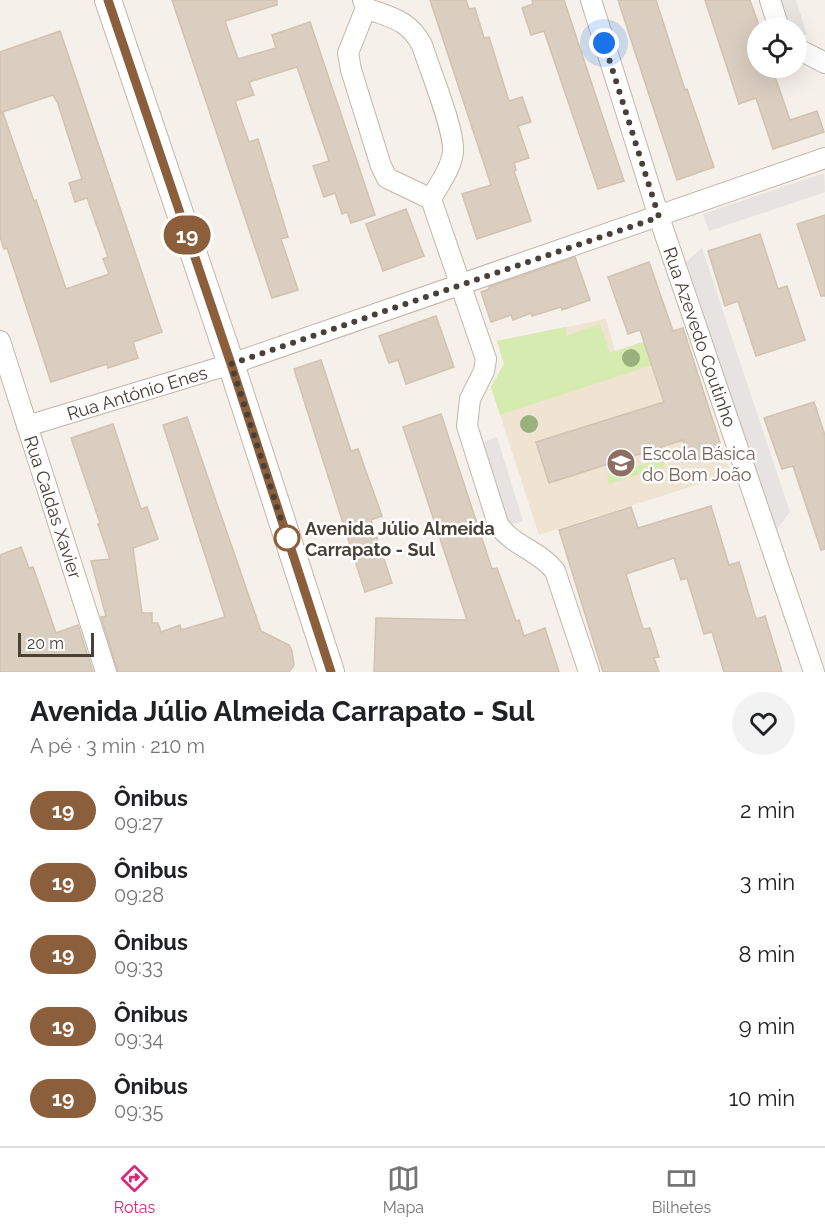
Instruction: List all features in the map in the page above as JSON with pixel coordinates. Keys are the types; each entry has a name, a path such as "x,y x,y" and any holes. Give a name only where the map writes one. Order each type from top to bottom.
{"street":[{"path":"108,0 231,364 331,672"},
{"name":"Rua Azevedo Coutinho","path":"591,0 659,217 814,672"},
{"path":"770,0 776,18"},
{"path":"431,199 387,178 381,166 351,70 348,53 364,4 406,24 416,33 422,45 451,132 453,150 450,164 431,199 486,359 484,371 470,399 467,426 498,524 504,533 547,560 555,571 589,672"},
{"path":"807,54 825,63"},
{"name":"Rua António Enes","path":"27,426 231,364 825,158"},
{"name":"Rua Caldas Xavier","path":"0,341 106,672"},
{"path":"315,622 319,656 316,672"},
{"path":"315,622 331,644 340,672"}],"shaded area":[{"path":"779,0 796,0 802,18 785,18"},
{"path":"824,173 825,192 709,231 703,214"},
{"path":"702,248 790,512 775,532 686,262"},
{"name":"Escola Básica do Bom João","path":"606,319 615,351 683,328 731,474 539,535 491,387 504,364 497,341"},
{"path":"497,437 523,521 507,526 481,443"}],"green space":[{"path":"600,324 610,353 644,342 652,365 500,415 491,387 504,364 497,341 566,327 566,336"},
{"path":"663,458 665,466 609,484 607,476"}],"building":[{"path":"172,0 277,0 277,5 225,21 238,59 276,48 272,35 310,22 375,215 351,223 347,212 342,214 335,193 324,197 313,166 329,161 297,67 249,82 254,95 235,101 249,142 258,139 288,237 281,239 298,290 272,298"},
{"path":"430,0 466,0 469,9 475,8 484,38 489,37 509,101 522,97 531,122 518,126 529,158 514,163 516,170 514,171 531,221 477,239 462,194 491,185"},
{"path":"532,0 564,0 624,181 598,189 544,31 531,35 522,8 533,4"},
{"path":"618,0 656,0 685,90 687,89 714,167 677,180"},
{"path":"705,0 750,0 756,18 747,18 747,78 775,78 790,120 817,111 824,132 773,149 756,98 739,104"},
{"path":"60,31 162,332 133,342 138,358 108,368 107,364 51,382 7,248 4,249 0,237 0,114 3,113 34,201 36,200 66,289 109,274 103,259 108,257 87,198 75,202 69,183 82,179 53,95 0,113 0,52"},
{"path":"406,209 424,256 383,271 366,224"},
{"path":"825,215 825,296 821,296 797,224"},
{"path":"760,234 778,289 787,286 805,340 756,356 738,301 725,306 708,251"},
{"path":"575,257 590,300 562,310 561,307 532,316 531,313 513,320 511,315 491,322 481,292 489,287"},
{"path":"649,262 673,331 683,328 723,452 689,462 683,440 549,483 536,442 664,402 640,330 628,334 608,277"},
{"path":"436,316 454,367 406,384 398,360 389,363 379,336"},
{"path":"321,360 351,451 358,449 382,516 371,520 392,583 365,592 294,369"},
{"path":"814,402 825,435 825,549 821,550 793,466 782,469 764,418"},
{"path":"441,414 492,569 497,568 516,621 519,620 524,636 545,628 559,672 374,672 376,618 467,620 403,427"},
{"path":"187,417 261,631 289,645 294,665 289,672 118,672 101,617 106,616 91,561 110,559 71,438 113,424 141,509 147,507 158,539 133,548 142,613 152,613 152,623 158,623 161,632 180,625 181,630 225,617 163,425"},
{"path":"711,506 729,565 739,562 756,619 765,616 782,672 724,672 712,632 704,634 687,578 681,580 674,558 626,574 643,629 650,628 659,657 654,658 659,672 603,672 559,530 631,507 638,528"},
{"path":"21,547 29,568 33,567 56,633 78,625 93,672 0,672 0,555"}],"bus line":[{"name":"19","path":"108,0 231,364 331,672"}],"place":[{"name":"Escola Básica do Bom João","path":"621,463"},
{"name":"Avenida Júlio Almeida Carrapato - Sul","path":"287,538"}],"route":[{"path":"287,538 231,364 659,217 604,43"}]}
